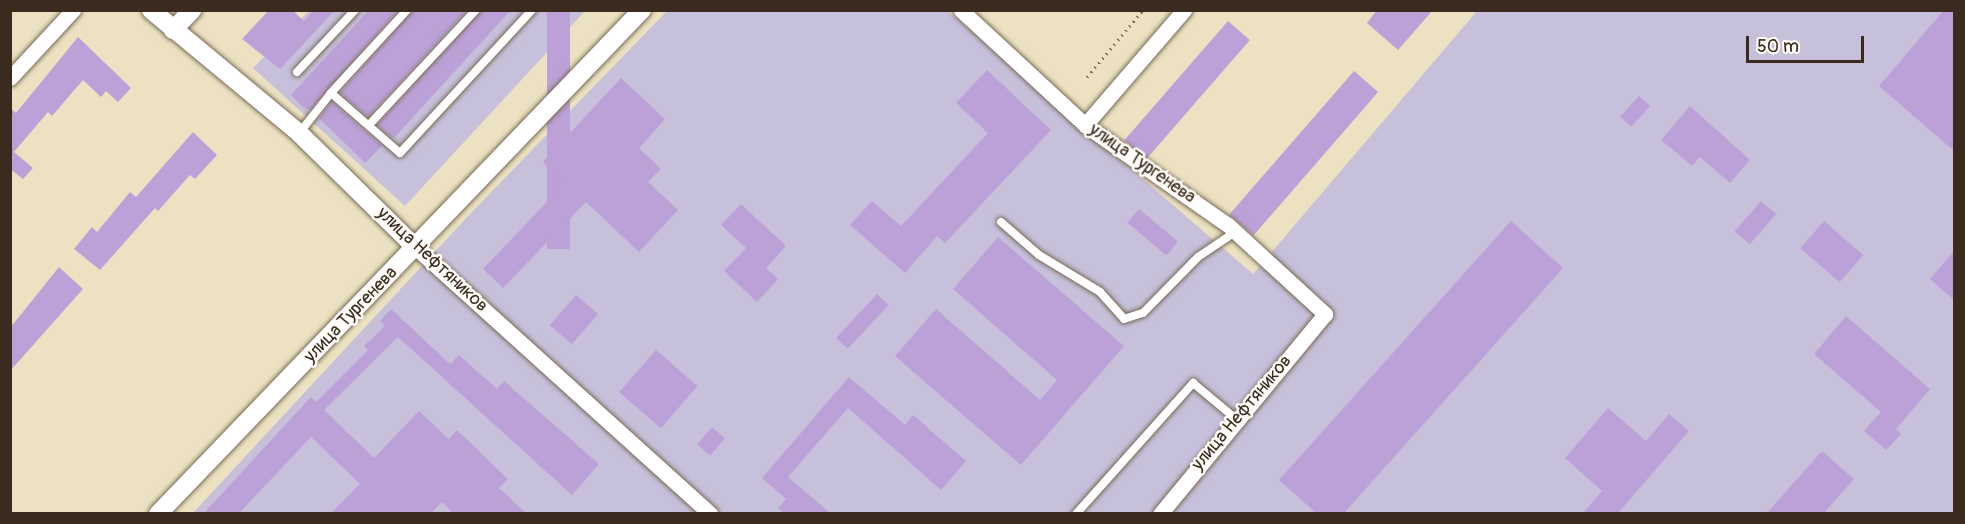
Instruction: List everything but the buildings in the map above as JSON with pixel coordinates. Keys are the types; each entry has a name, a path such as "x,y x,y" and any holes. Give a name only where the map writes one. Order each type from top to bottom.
{"street":[{"path":"10,78 73,10"},
{"name":"улица Нефтяников","path":"151,10 299,133 416,247 710,513"},
{"path":"173,30 192,10"},
{"name":"улица Тургенева","path":"158,513 642,10"},
{"name":"улица Тургенева","path":"961,10 1085,125 1235,232 1325,314"},
{"path":"1085,125 1184,10"},
{"name":"улица Нефтяников","path":"1160,513 1235,418 1325,314"}],"lane":[{"path":"297,72 355,10"},
{"path":"299,133 330,93 406,10"},
{"path":"369,126 476,10"},
{"path":"330,93 400,153 532,10"},
{"path":"1001,222 1039,255 1100,292 1124,319 1143,313 1198,257 1235,232"},
{"path":"1076,513 1192,383 1235,418"}],"path":[{"path":"1087,77 1143,10"}],"shaded area":[{"path":"309,11 585,11 405,206 253,68"},
{"path":"667,11 948,11 1253,274 1477,11 1954,11 1954,513 192,514 471,213"}]}
